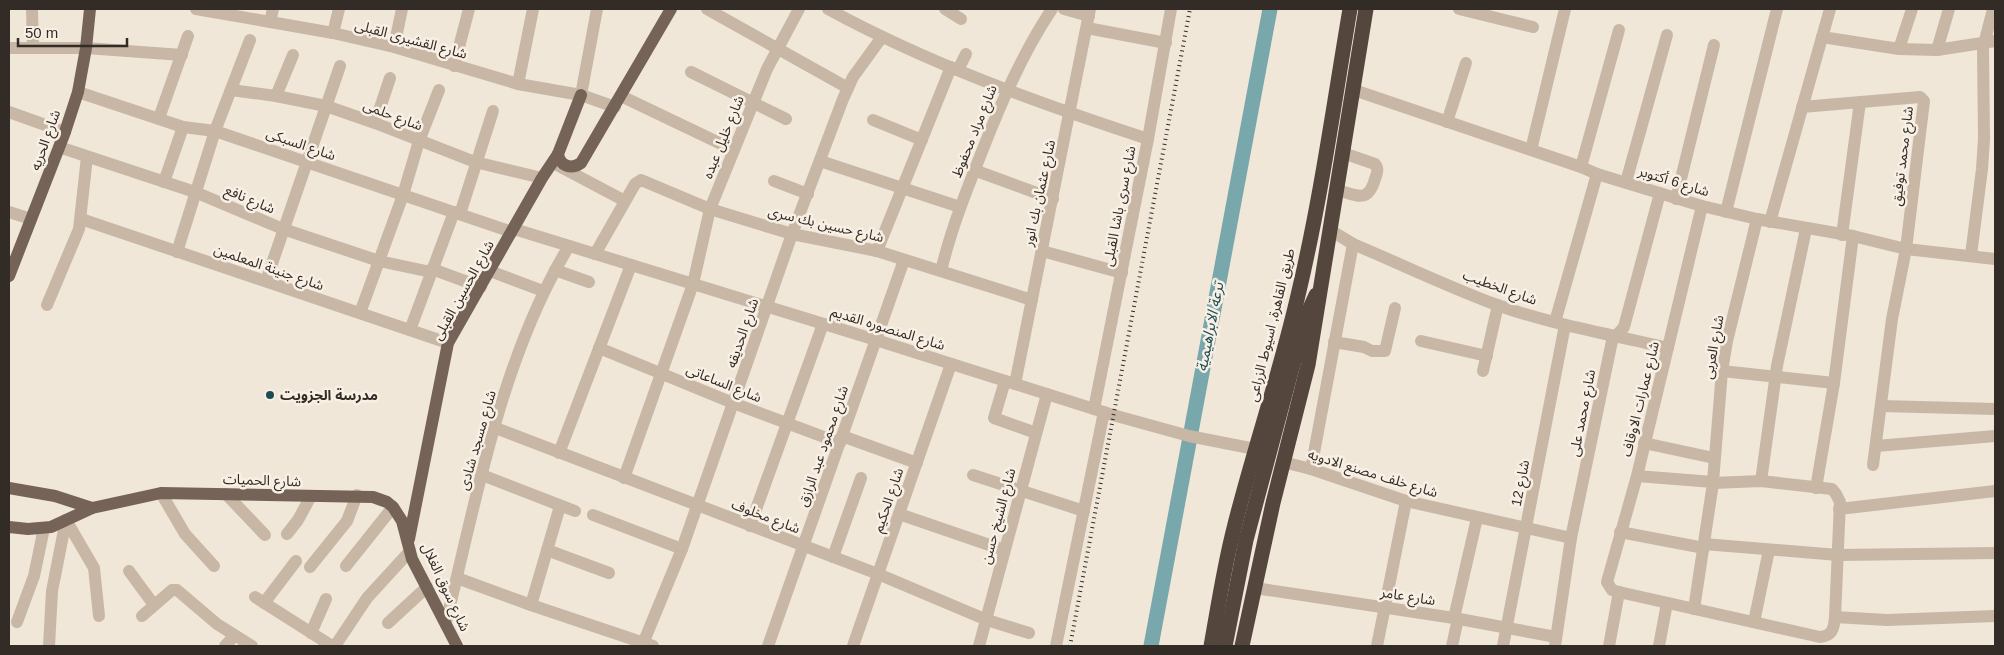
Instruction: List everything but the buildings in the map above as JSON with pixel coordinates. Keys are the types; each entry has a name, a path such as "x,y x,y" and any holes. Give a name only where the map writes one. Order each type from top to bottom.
{"highway":[{"name":"طريق القاهرة, اسيوط الزراعى","path":"1211,646 1233,530 1279,370 1299,290 1322,177 1350,9"},
{"path":"1242,646 1263,543 1308,365 1366,9"},
{"path":"1225,646 1246,540 1307,310 1322,288"}],"main road":[{"name":"شارع الحريه","path":"9,276 59,147 78,92 86,48 90,9"},
{"path":"555,158 569,167 581,163 671,9"},
{"name":"شارع الحسين القبلى","path":"409,546 448,342 555,158 581,96"},
{"path":"9,488 55,496 92,508"},
{"name":"شارع الحميات","path":"9,527 44,528 92,508 161,493 358,495 380,499 393,507"},
{"path":"393,507 402,521 409,546"},
{"name":"شارع سوق الغلال","path":"409,546 446,622 453,645"}],"street":[{"path":"32,9 32,48"},
{"name":"شارع القشيرى القبلى","path":"202,9 394,47 518,84 618,102 734,150"},
{"path":"270,22 273,9"},
{"path":"333,34 339,9"},
{"path":"394,47 402,9"},
{"path":"454,66 469,9"},
{"path":"518,84 533,9"},
{"path":"581,96 597,9"},
{"path":"708,9 848,88"},
{"name":"شارع خليل عبده","path":"624,478 692,284 710,209 777,48 799,9"},
{"path":"828,9 882,37 1006,90 1070,114 1148,139"},
{"path":"945,9 961,19"},
{"name":"شارع مراد محفوظ","path":"941,271 960,207 1006,90 1052,9"},
{"path":"1064,9 1166,43"},
{"name":"شارع سرى باشا القبلى","path":"1056,646 1084,511 1122,273 1171,9"},
{"path":"1459,9 1533,27"},
{"path":"1531,150 1565,9"},
{"path":"1726,212 1777,9"},
{"path":"1770,222 1830,9"},
{"path":"1899,49 1912,9"},
{"path":"1937,50 1949,9"},
{"path":"1971,256 1982,168 1989,42 1993,9"},
{"name":"شارع عثمان بك انور","path":"1036,432 994,418 1010,382 1032,300 1089,18"},
{"path":"1581,167 1619,30"},
{"path":"1626,182 1667,35"},
{"path":"159,118 188,36"},
{"name":"شارع الحديقه","path":"646,645 768,307 792,234 848,88 882,37"},
{"path":"1822,37 1899,49 1937,50 1989,42"},
{"path":"177,252 216,131 250,40"},
{"path":"1676,199 1714,46"},
{"path":"9,48 86,48 182,55"},
{"path":"876,251 922,140 955,69 966,54"},
{"path":"276,96 293,55"},
{"path":"1447,122 1466,63"},
{"path":"266,282 340,66"},
{"path":"691,72 786,119"},
{"path":"376,123 390,78"},
{"name":"شارع حلمى","path":"231,90 276,96 326,106 376,123 475,162 542,178"},
{"path":"360,313 403,195 419,140 439,90"},
{"name":"شارع 6 أكتوبر","path":"1354,90 1597,174 1702,206 1757,220 1906,249 1995,259"},
{"name":"شارع السبكى","path":"78,92 183,127 216,131 307,163 513,230"},
{"name":"شارع محمد توفيق","path":"1802,107 1920,96 1924,99 1906,249"},
{"path":"1816,488 1834,383 1860,102"},
{"path":"410,330 432,270 457,213 493,111"},
{"path":"9,112 64,132"},
{"path":"872,120 922,140"},
{"path":"164,182 183,127"},
{"name":"شارع نافع","path":"59,147 195,192 283,229 379,261 432,270 481,286"},
{"path":"1337,190 1361,196 1366,195 1372,189 1378,172 1377,166 1373,162 1343,153"},
{"path":"47,305 78,233 87,156"},
{"path":"555,158 625,202 595,254"},
{"path":"820,161 960,207"},
{"path":"974,170 1053,199"},
{"name":"شارع 12","path":"1503,646 1526,529 1560,324 1597,174"},
{"name":"شارع حسين بك سرى","path":"625,202 635,184 641,180 710,209 792,234 876,251 1032,300"},
{"path":"774,181 808,194"},
{"name":"شارع محمد على","path":"1556,642 1571,538 1612,341 1624,327 1660,193"},
{"name":"شارع عمارات الاوقاف","path":"1619,592 1612,590 1607,582 1637,476 1702,206"},
{"path":"9,212 31,219"},
{"name":"شارع جنينة المعلمين","path":"81,220 448,342"},
{"name":"شارع العربى","path":"1694,609 1713,483 1722,371 1727,341 1757,220"},
{"path":"1761,481 1775,377 1806,229"},
{"name":"شارع المنصوره القديم","path":"513,230 876,340 1099,411 1190,436 1255,449"},
{"name":"شارع الخطيب","path":"1330,230 1353,244 1498,305 1560,324 1618,335 1668,348"},
{"path":"1311,469 1353,244"},
{"name":"شارع مسجد شادى","path":"446,622 493,427 543,292 569,246"},
{"path":"1873,465 1892,319 1906,249"},
{"path":"1042,251 1122,273"},
{"name":"شارع محمود عبد الرازق","path":"768,646 904,260"},
{"path":"559,453 631,265"},
{"path":"555,270 589,282"},
{"path":"490,271 543,292"},
{"path":"1483,371 1498,305"},
{"path":"1334,342 1364,347 1372,351 1385,351 1395,308"},
{"path":"750,526 823,324"},
{"path":"1421,341 1487,356"},
{"name":"شارع الساعاتى","path":"599,348 733,403 788,423 917,463"},
{"name":"شارع الحكيم","path":"855,646 951,364"},
{"path":"1722,371 1834,383"},
{"name":"شارع الشيخ حسن","path":"979,646 1047,394"},
{"path":"1881,406 1995,409"},
{"name":"شارع مخلوف","path":"493,427 878,574 987,620 1028,633"},
{"path":"1876,446 1995,436"},
{"path":"1644,443 1714,458"},
{"name":"شارع خلف مصنع الادويه","path":"1283,462 1311,469 1406,501 1571,538"},
{"path":"972,475 1084,511"},
{"path":"482,476 575,511"},
{"path":"1609,646 1619,592 1820,637 1831,633 1834,628 1840,502 1832,489 1761,481 1713,483 1637,476"},
{"path":"833,557 861,478"},
{"path":"1839,509 1995,491"},
{"path":"161,493 184,534 214,566"},
{"path":"226,494 265,535"},
{"path":"310,567 343,526 358,495"},
{"path":"287,534 298,520 311,496"},
{"path":"1377,646 1406,501"},
{"path":"530,605 560,506"},
{"path":"346,566 393,507"},
{"path":"899,514 1004,550"},
{"path":"593,515 682,549"},
{"path":"1452,646 1477,518"},
{"path":"66,520 94,568 99,616"},
{"path":"49,646 52,591 66,520"},
{"path":"17,622 36,568 44,528"},
{"path":"1620,532 1704,546 1838,555 1995,553"},
{"path":"296,561 259,600 333,646 367,598 409,546"},
{"path":"547,550 609,573"},
{"path":"1754,622 1769,550"},
{"path":"128,571 154,605"},
{"path":"457,578 646,645"},
{"path":"388,623 427,586"},
{"name":"شارع عامر","path":"1255,588 1456,619 1506,628 1556,642"},
{"path":"142,616 172,590 177,590 217,624 252,646"},
{"path":"311,633 326,599"},
{"path":"1659,646 1667,603"},
{"path":"1835,617 1888,620 1995,616"},
{"path":"225,646 234,636"}],"waterway":[{"name":"ترعة الابراهيمية","path":"1151,646 1270,9"}],"railway":[{"path":"1070,646 1190,9"}],"place":[{"name":"مدرسة الجزويت","path":"270,395"}]}
